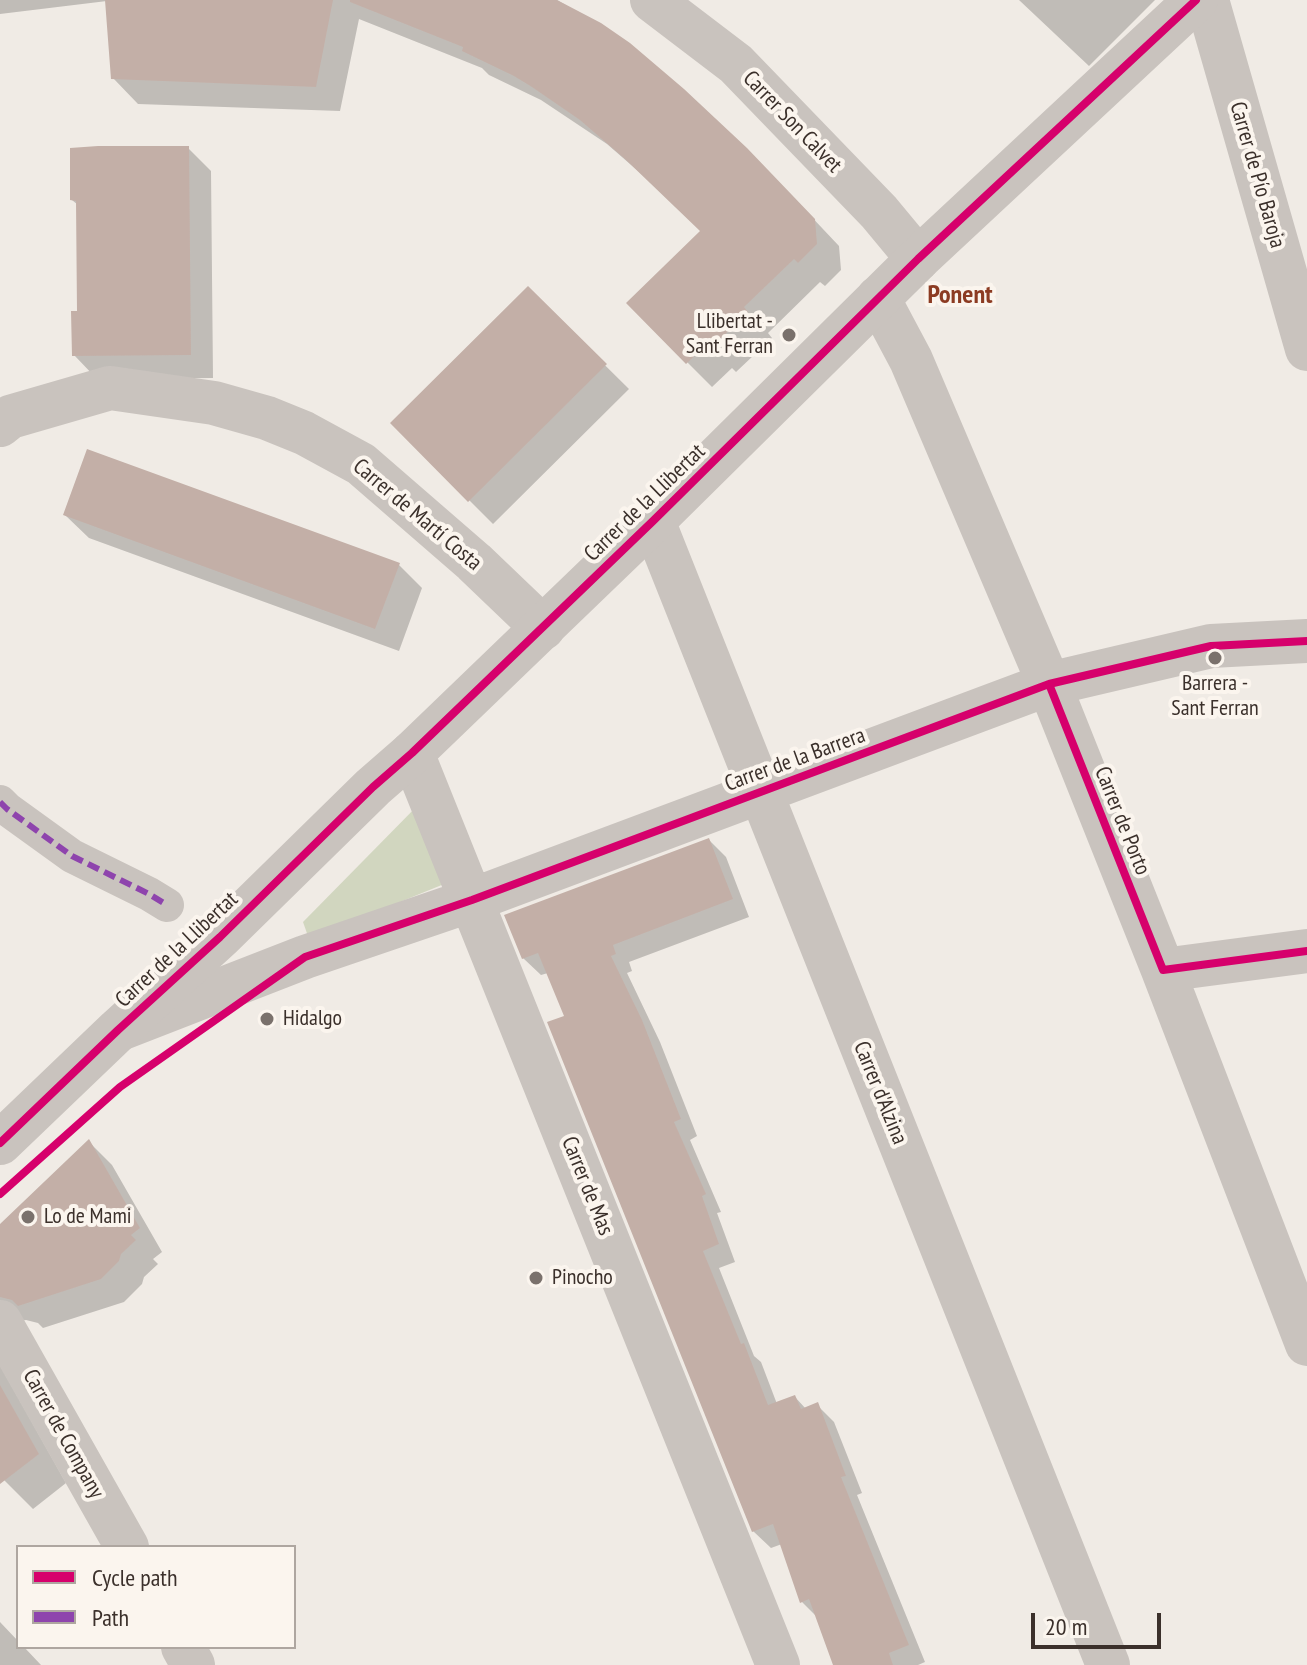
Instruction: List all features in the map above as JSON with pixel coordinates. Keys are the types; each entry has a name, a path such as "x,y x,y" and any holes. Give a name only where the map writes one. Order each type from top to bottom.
{"street":[{"name":"Carrer Son Calvet","path":"652,0 736,64 879,212 918,259"},
{"name":"Carrer de la Llibertat","path":"0,1143 543,628 918,259 1196,0"},
{"name":"Carrer de Pío Baroja","path":"1207,0 1307,349"},
{"name":"Carrer de Porto","path":"878,298 911,360 1049,684 1307,1344"},
{"name":"Carrer de Martí Costa","path":"0,425 10,417 110,388 214,403 267,418 304,433 361,464 474,562 543,628"},
{"name":"Carrer d'Alzina","path":"653,521 1108,1665"},
{"name":"Carrer de la Barrera","path":"118,1030 305,957 472,900 1049,684 1211,646 1307,641"},
{"name":"Carrer de Mas","path":"412,753 778,1665"},
{"path":"0,802 72,856 167,905"},
{"path":"1163,970 1307,951"},
{"name":"Carrer de Company","path":"0,1322 126,1545"}],"green space":[{"path":"423,800 454,880 309,939 303,922"}],"building":[{"path":"105,0 333,0 316,87 111,79"},
{"path":"350,0 557,0 601,23 630,43 747,148 815,219 817,244 798,263 794,259 744,307 748,312 710,349 706,345 686,364 626,303 700,231 580,120 532,87 462,51 463,47"},
{"path":"189,146 191,355 72,356 71,311 77,311 76,201 70,200 70,148"},
{"path":"528,286 607,364 468,502 390,423"},
{"path":"87,449 400,563 375,629 63,515"},
{"path":"709,838 733,899 613,945 616,954 611,956 642,1020 681,1119 674,1122 706,1194 702,1196 719,1244 703,1251 768,1405 795,1395 801,1409 818,1402 846,1476 841,1477 909,1645 889,1653 893,1665 833,1665 809,1599 800,1603 773,1524 752,1532 547,1022 564,1016 538,953 522,959 504,915"},
{"path":"89,1139 140,1228 131,1235 136,1240 101,1279 18,1306 12,1300 0,1297 0,1224"},
{"path":"0,1385 39,1454 0,1484"}],"marked path":[{"path":"0,802 72,856 167,905"}],"cycle path":[{"path":"0,1143 220,937 653,521 918,259 1196,0"},
{"path":"0,1194 120,1087 305,957 472,900 1049,684 1211,646 1307,641"},
{"path":"1049,684 1163,970 1307,951"}],"place":[{"name":"Llibertat - Sant Ferran","path":"789,335"},
{"name":"Barrera - Sant Ferran","path":"1215,658"},
{"name":"Hidalgo","path":"267,1019"},
{"name":"Lo de Mami","path":"28,1217"},
{"name":"Pinocho","path":"536,1278"}],"district":[{"name":"Ponent","path":"960,296"}]}
